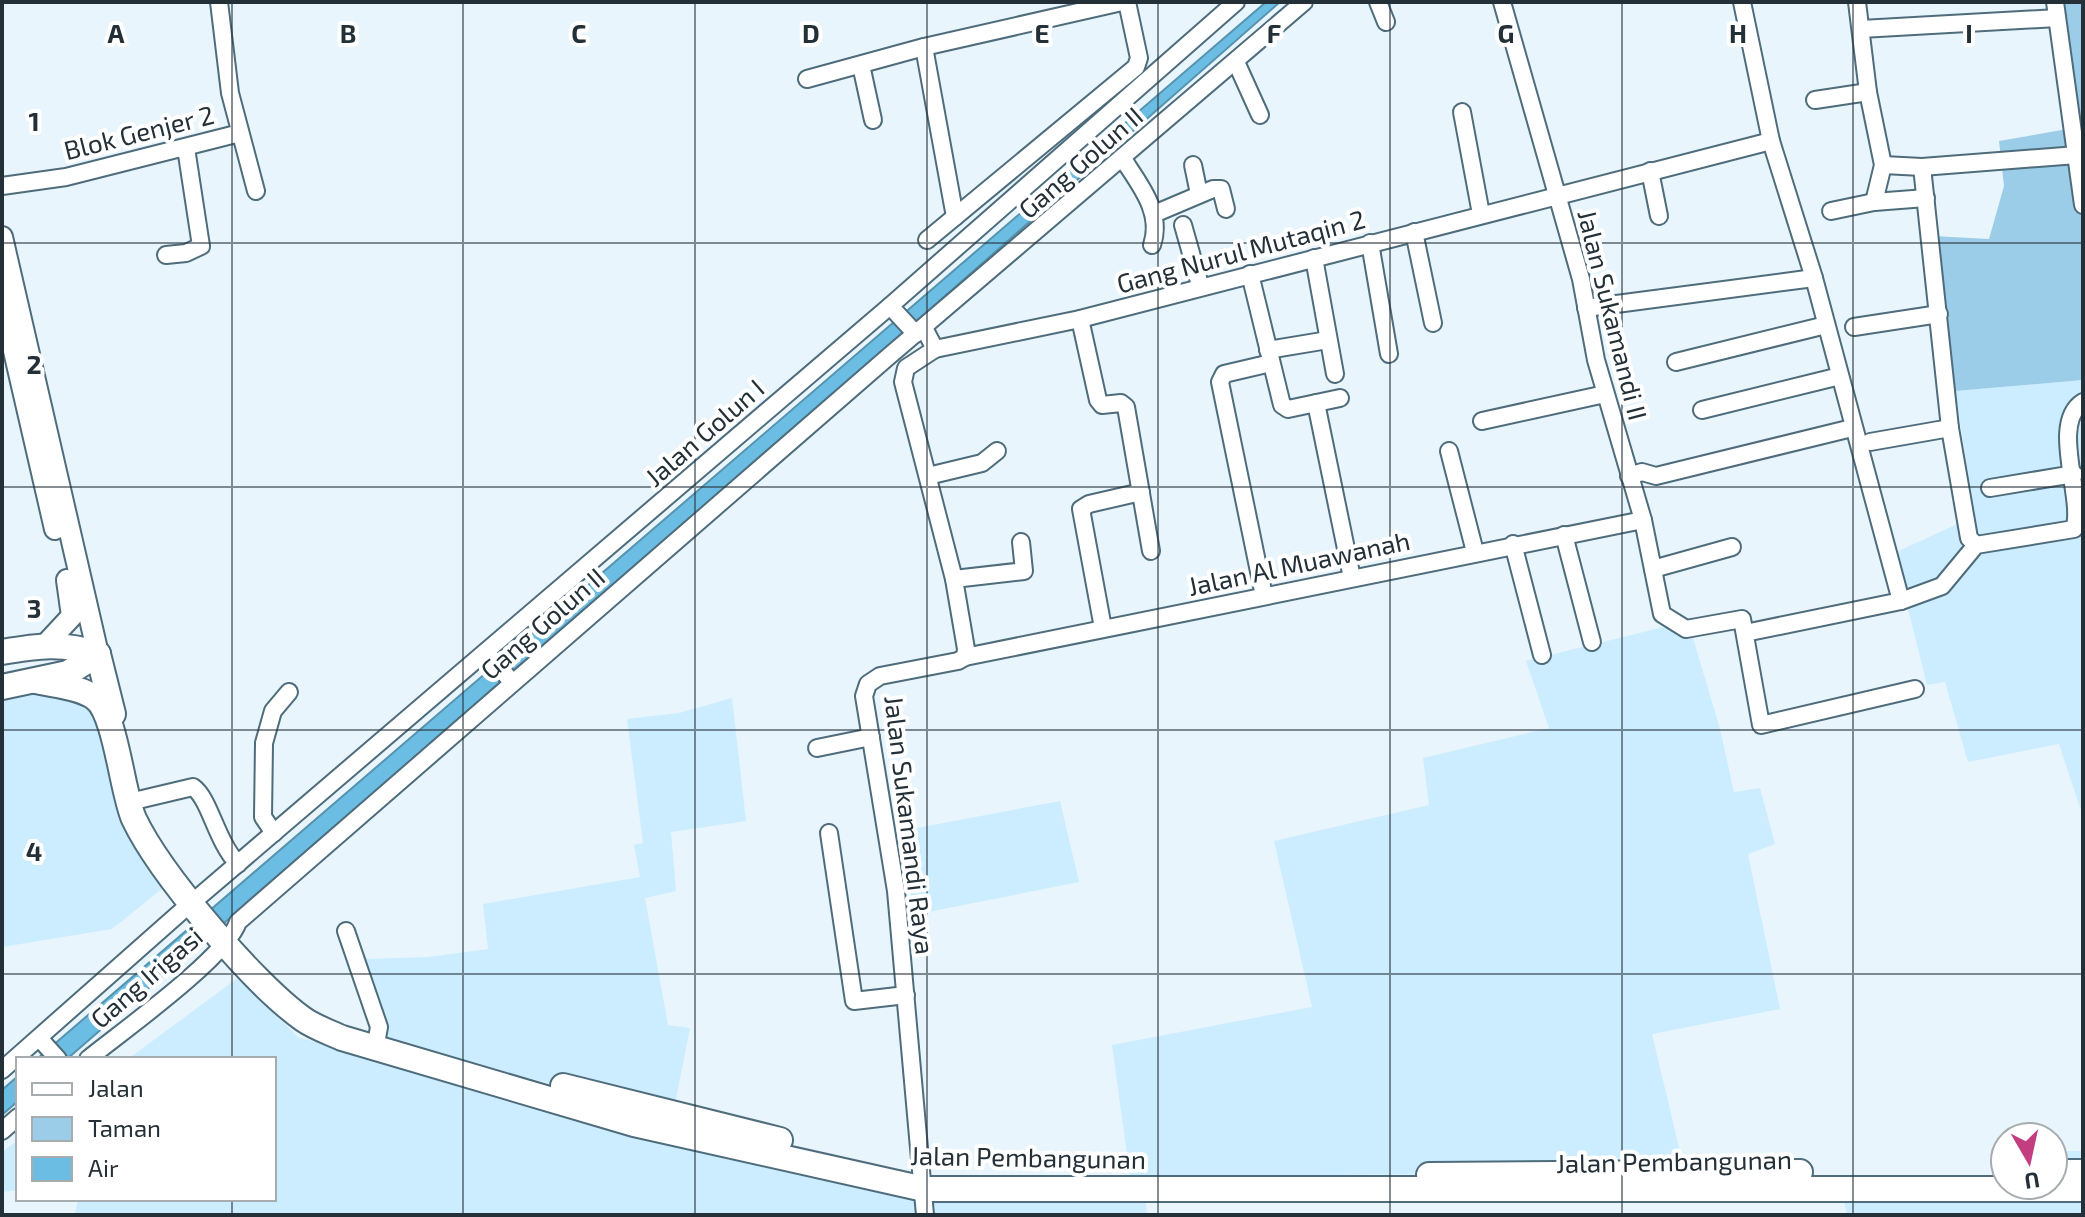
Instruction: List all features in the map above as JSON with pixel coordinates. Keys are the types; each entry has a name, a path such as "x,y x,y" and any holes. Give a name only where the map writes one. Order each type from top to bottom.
{"main road":[{"path":"2,652 46,644 73,646 98,654"},
{"path":"2,687 68,673 98,654"},
{"name":"Jalan Pembangunan","path":"98,654 138,800 155,840 199,901"},
{"name":"Jalan Pembangunan","path":"36,681 98,701 111,730 133,816 151,850 228,934 275,995 305,1021 342,1038 634,1124 923,1182 2083,1189"},
{"name":"Jalan Pembangunan","path":"228,934 313,1011 377,1038 923,1182 1989,1172"}],"street":[{"path":"219,2 230,93 256,191"},
{"path":"807,79 1074,6 1125,2 1139,58 1136,67 927,240"},
{"name":"Jalan Golun I","path":"29,1057 48,1048 238,864 490,656 892,308 1236,2"},
{"name":"Gang Golun II","path":"228,934 511,681 917,330 1123,159 1304,2"},
{"path":"1378,2 1386,22"},
{"name":"Jalan Sukamandi II","path":"1502,2 1557,195 1605,394 1643,520 1662,614 1686,629 1742,626"},
{"path":"1742,2 1771,141 1814,278 1901,601"},
{"path":"1857,2 1868,92 1883,165 1874,202"},
{"path":"1861,29 2056,10 2083,205"},
{"path":"924,47 955,217"},
{"path":"1236,62 1260,115"},
{"path":"861,65 873,120"},
{"path":"1815,100 1868,92"},
{"path":"1462,112 1481,214"},
{"name":"Blok Genjer 2","path":"2,186 66,177 240,133"},
{"name":"Gang Nurul Mutaqin 2","path":"935,349 1080,319 1200,285 1771,141"},
{"path":"166,255 186,253 201,246 186,148"},
{"path":"1883,165 1922,167 2077,155"},
{"path":"1123,159 1154,214 1157,231 1152,245"},
{"path":"1193,165 1199,194"},
{"path":"1922,167 1950,428 1969,538 1976,545"},
{"path":"1650,171 1659,216"},
{"path":"1154,214 1199,194 1221,189 1226,209"},
{"path":"1831,211 1874,202 1926,198"},
{"path":"1183,225 1200,285"},
{"path":"1414,232 1433,323"},
{"path":"2,237 98,654"},
{"path":"1370,243 1389,354"},
{"path":"1314,258 1335,374"},
{"path":"1250,274 1284,408 1340,398"},
{"path":"1586,308 1814,278"},
{"path":"2,299 72,601 72,616 46,644"},
{"path":"892,308 935,349 906,368 903,382 954,579 965,657"},
{"path":"1854,327 1939,314"},
{"path":"1080,319 1098,400 1102,405 1121,403 1126,407 1151,551"},
{"path":"1676,362 1826,325"},
{"path":"1264,596 1220,382 1224,374 1328,340"},
{"path":"888,357 906,368"},
{"path":"1702,410 1840,376"},
{"path":"1482,421 1605,394"},
{"path":"1915,689 1761,725 1742,626 1901,601 1942,586 1976,545 2074,529 2080,514 2070,425 2078,405 2083,402"},
{"path":"1316,403 1352,578"},
{"path":"1629,476 1642,472 1656,476 1852,428"},
{"path":"1870,442 1950,428"},
{"path":"928,476 982,463 997,451"},
{"path":"1449,451 1475,552"},
{"path":"1990,488 2074,474"},
{"path":"1103,628 1081,509 1089,504 1141,492"},
{"name":"Jalan Al Muawanah","path":"965,657 1643,520"},
{"path":"1564,535 1592,642"},
{"path":"954,579 1024,571 1021,542"},
{"path":"1513,544 1542,655"},
{"path":"1653,569 1732,547"},
{"path":"490,656 511,681"},
{"name":"Jalan Sukamandi Raya","path":"925,1215 896,891 864,696 868,684 880,676 965,657"},
{"path":"274,833 263,817 264,743 273,711 289,692"},
{"path":"817,748 871,737"},
{"path":"138,800 193,787 203,794 223,849 238,864"},
{"path":"829,833 854,1001 906,995"},
{"path":"346,931 379,1027 377,1038"},
{"name":"Gang Irigasi","path":"90,1057 228,934"}],"shaded area":[{"path":"2083,380 2083,816 2059,744 1968,762 1945,682 1927,685 1894,553 1975,516 1955,391"},
{"path":"1688,621 1720,729 1734,792 1760,788 1775,844 1748,854 1780,1009 1652,1034 1685,1173 1130,1176 1112,1045 1312,1007 1274,841 1429,805 1423,758 1549,728 1526,661"},
{"path":"2,687 98,701 151,850 173,880 112,929 2,947"},
{"path":"732,698 746,821 671,832 676,891 645,898 668,1025 690,1028 673,1114 376,1040 366,959 428,957 488,949 483,904 640,877 634,845 643,843 627,719 679,713"},
{"path":"1060,801 1079,882 913,915 901,831"},
{"path":"239,977 298,1037 368,1056 920,1196 1145,1196 1147,1215 75,1215 78,1201 276,1201 276,1057 131,1057"},
{"path":"16,1142 16,1190 2,1192 2,1152"},
{"path":"2069,1151 2083,1151 2083,1215 1847,1215 1841,1189 1989,1186 1989,1201 2069,1201"}],"green space":[{"path":"2062,2 2083,2 2083,380 1955,391 1933,236 1989,239 2004,186 1999,141 2079,127"}],"water":[{"path":"1266,2 1280,2 749,468 69,1057 39,1057"},
{"path":"16,1078 16,1103 2,1115 2,1090"}]}
